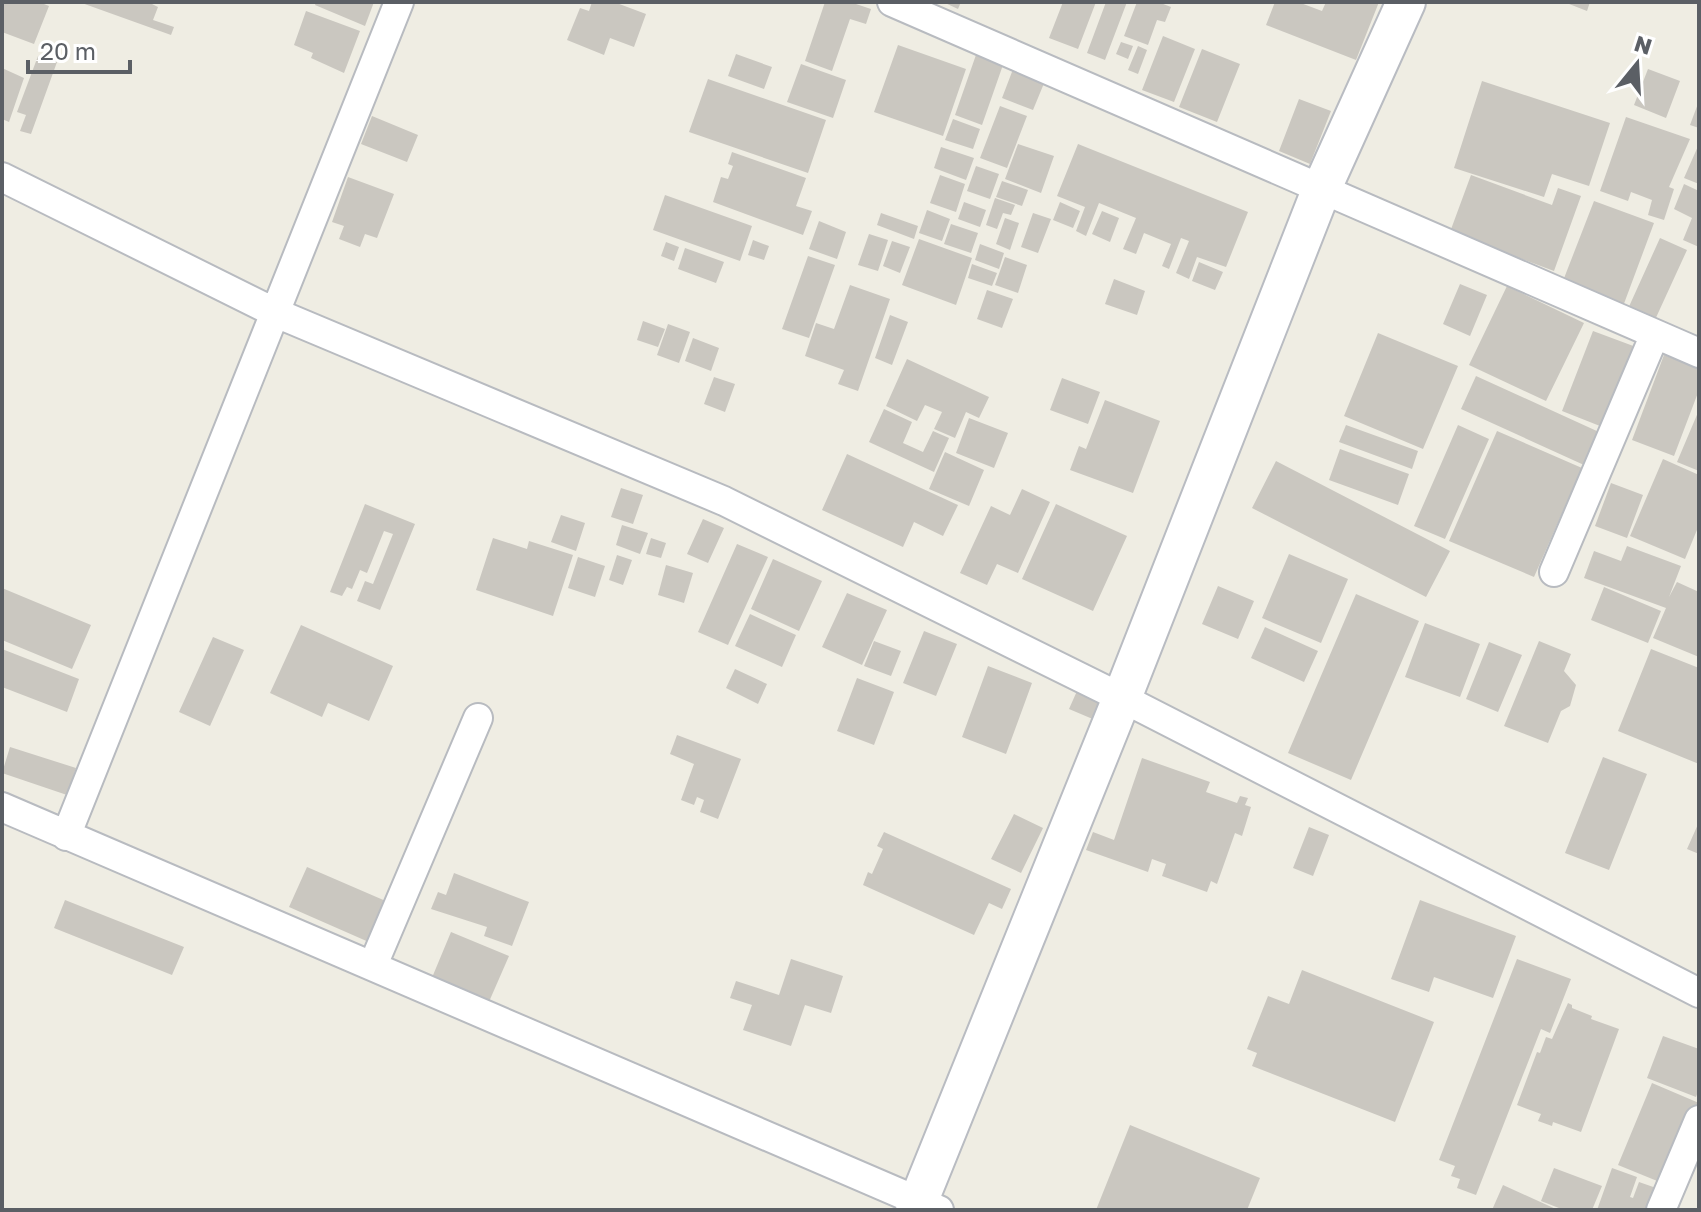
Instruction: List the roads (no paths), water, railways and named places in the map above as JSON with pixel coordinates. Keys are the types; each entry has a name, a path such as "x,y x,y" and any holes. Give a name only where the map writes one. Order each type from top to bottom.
{"street":[{"path":"66,836 399,2"},
{"path":"892,2 1699,353"},
{"path":"2,807 373,965 924,1207 1322,188 1406,2"},
{"path":"2,177 276,313 724,501 1122,698 1699,993"},
{"path":"1554,572 1655,334"},
{"path":"373,965 478,718"},
{"path":"1661,1210 1699,1120"}]}
